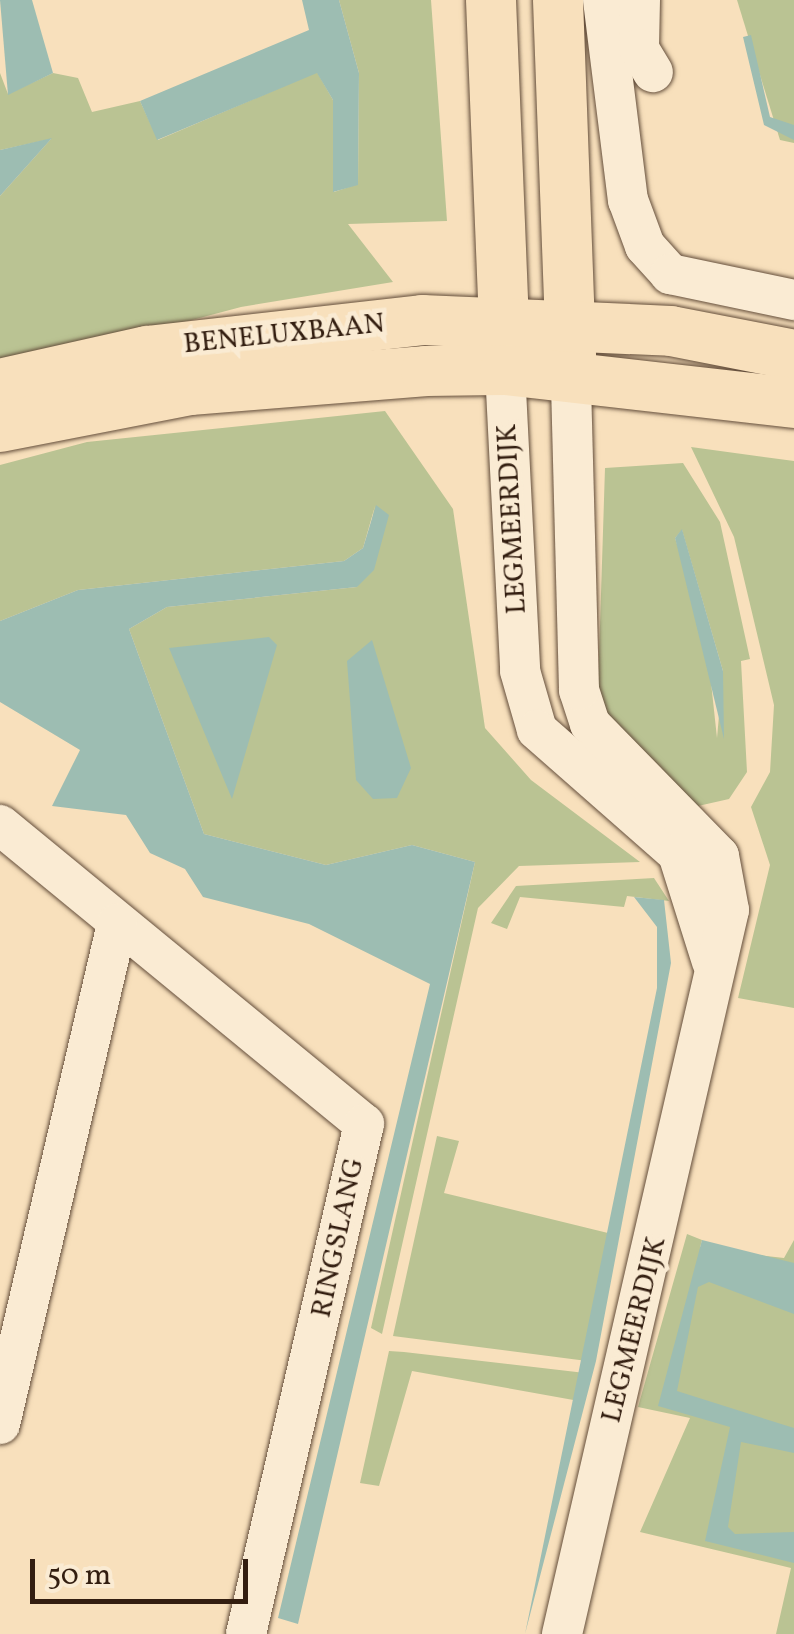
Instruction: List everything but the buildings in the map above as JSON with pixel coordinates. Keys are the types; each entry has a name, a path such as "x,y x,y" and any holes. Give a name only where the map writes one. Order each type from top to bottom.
{"main road":[{"name":"LEGMEERDIJK","path":"492,0 506,318 504,370"},
{"name":"LEGMEERDIJK","path":"558,0 571,376"},
{"name":"BENELUXBAAN","path":"0,384 147,351 506,318 571,322 794,354"},
{"name":"BENELUXBAAN","path":"0,427 190,390 504,370 794,403"}],"street":[{"path":"603,0 628,200 645,246 670,274 794,300"},
{"path":"640,0 639,48 653,72"},
{"name":"LEGMEERDIJK","path":"504,370 520,671 537,730 678,854 712,966"},
{"name":"LEGMEERDIJK","path":"562,1634 666,1204 712,966 729,910 720,856 590,724 579,690 571,376"},
{"name":"RINGSLANG","path":"0,825 364,1124 246,1634"},
{"path":"0,1424 117,924"}],"green space":[{"path":"339,0 431,0 447,221 348,224 393,282 241,307 0,371 0,196 51,139 0,150 0,73 8,94 53,73 78,78 92,112 140,101 158,140 317,72 333,100 334,192 358,184 359,73"},
{"path":"737,0 794,0 794,143 780,140"},
{"path":"385,411 453,509 485,728 531,780 640,862 519,866 478,908 382,1334 371,1328 475,862 412,845 326,865 204,834 129,629 167,607 357,587 375,506 363,548 344,561 78,590 0,621 0,465 87,442"},
{"path":"691,447 794,461 794,1008 738,998 770,865 751,807 770,772 774,705 734,537"},
{"path":"683,463 720,522 750,659 741,661 747,772 729,799 698,806 620,743 598,689 605,468","holes":["682,530 723,671 717,738 706,636 675,538"]},
{"path":"654,878 669,901 627,896 624,907 520,897 507,929 491,923 516,886"},
{"path":"437,1136 459,1141 444,1193 612,1234 587,1361 393,1336"},
{"path":"687,1234 702,1240 700,1248 784,1258 794,1240 794,1634 776,1634 791,1568 640,1532 690,1418 638,1407"},
{"path":"389,1351 585,1373 579,1401 412,1371 379,1486 360,1483"}],"water":[{"path":"0,0 32,0 53,73 8,95"},
{"path":"302,0 339,0 359,73 358,185 333,192 333,100 317,73 157,140 140,101 309,30"},
{"path":"751,35 770,117 794,125 794,140 764,125 743,37"},
{"path":"52,138 0,196 0,150"},
{"path":"376,505 389,515 374,570 357,587 167,607 129,629 204,834 326,865 412,845 475,862 298,1624 278,1618 430,984 309,924 203,897 185,869 150,853 126,815 52,806 80,750 0,702 0,621 78,590 344,561 363,548"},
{"path":"682,529 723,671 724,739 675,538"},
{"path":"269,637 277,645 232,799 169,648"},
{"path":"372,640 411,768 397,798 373,799 356,780 347,661"},
{"path":"634,897 664,900 671,963 596,1361 525,1634 657,988 657,927"},
{"path":"702,1240 794,1263 794,1314 709,1282 698,1287 677,1391 794,1428 794,1453 741,1442 728,1527 735,1534 794,1532 794,1563 705,1541 730,1427 658,1406"}]}
